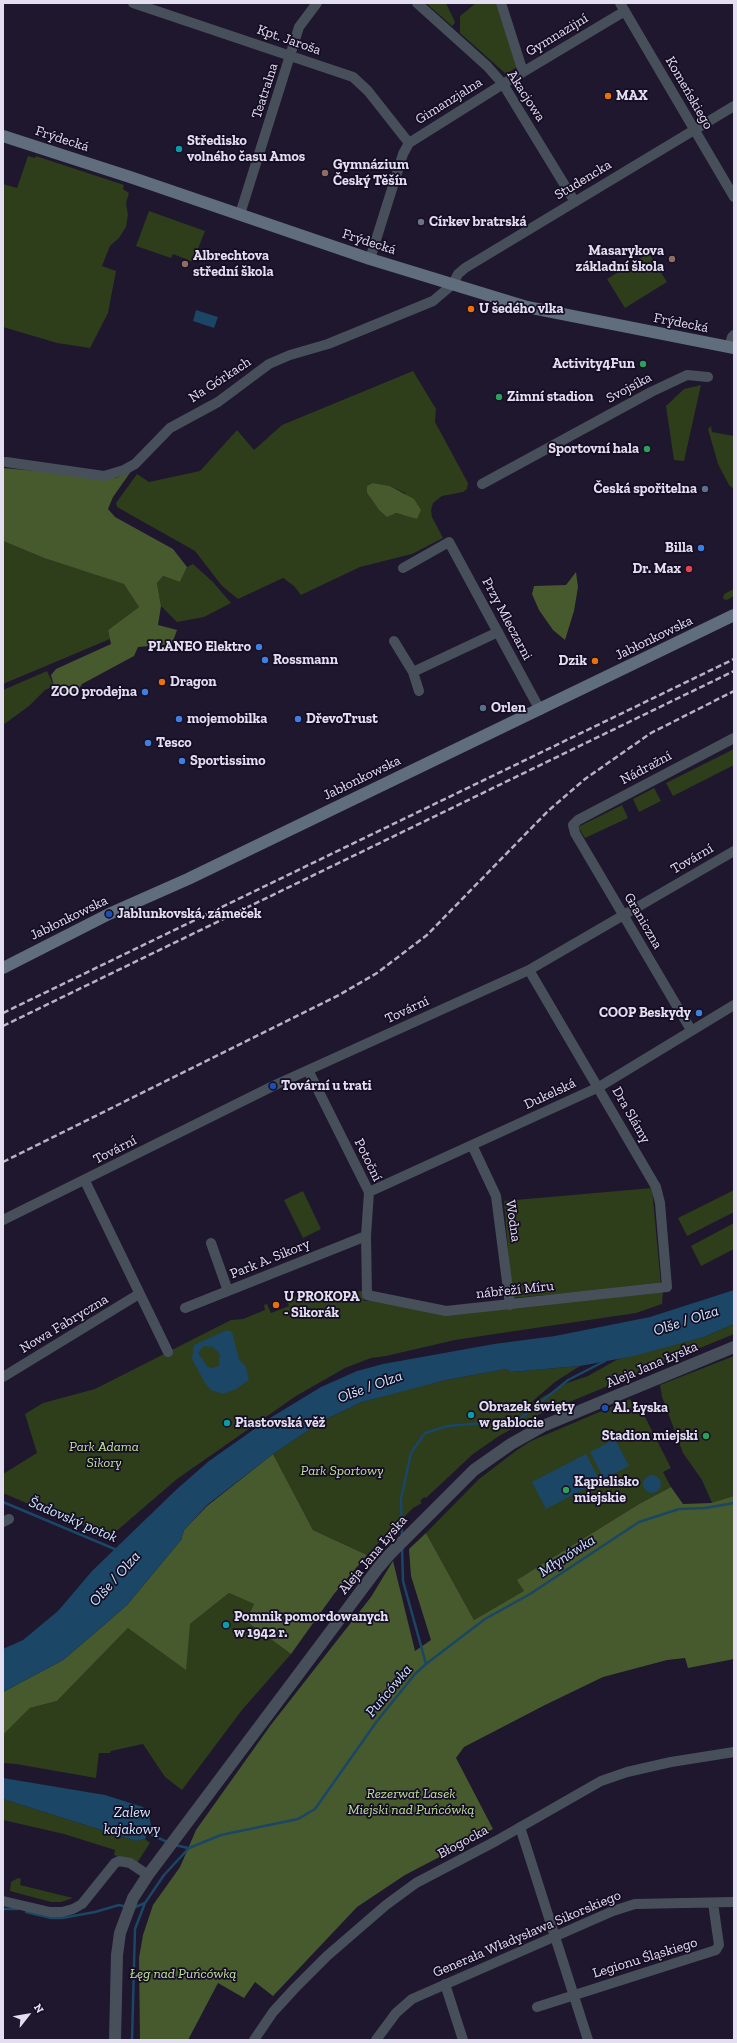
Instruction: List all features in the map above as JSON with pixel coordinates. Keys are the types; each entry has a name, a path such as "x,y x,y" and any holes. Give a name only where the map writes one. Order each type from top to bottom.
{"main road":[{"name":"Frýdecká","path":"3,136 242,209 370,259 527,307 732,348"},
{"name":"Jabłonkowska","path":"3,968 109,914 195,875 540,710 734,615"}],"street":[{"name":"Teatralna","path":"242,209 299,27 317,3"},
{"name":"Akacjowa","path":"417,3 487,66 503,84 575,202"},
{"path":"501,3 523,72"},
{"name":"Kpt. Jaroša","path":"136,4 353,77 368,91 409,143"},
{"name":"Gymnazijní","path":"503,84 623,7"},
{"name":"Komeńskiego","path":"623,7 734,197"},
{"name":"Gimanzjalna","path":"409,143 503,84"},
{"name":"Studencka","path":"452,284 458,274 465,268 734,106"},
{"path":"370,259 402,154 409,143"},
{"name":"Na Górkach","path":"6,462 104,476 124,470 135,464 170,428 218,402 269,364 290,355 328,344 433,301 452,284"},
{"path":"732,348 732,337 734,335"},
{"name":"Svojsíka","path":"482,484 651,392 687,375 708,377"},
{"name":"Przy Mleczarni","path":"403,568 449,542 540,710"},
{"path":"413,672 498,632"},
{"path":"394,641 413,672 419,690"},
{"name":"Nádražní","path":"573,825 578,820 734,738"},
{"name":"Graniczna","path":"573,825 575,833 691,1030"},
{"name":"Tovární","path":"3,1220 272,1086 529,970 623,914 734,851"},
{"name":"Dra Slámy","path":"529,970 599,1086 656,1187 660,1203 667,1287"},
{"name":"Dukelská","path":"369,1192 599,1086 734,1005"},
{"name":"Potoční","path":"308,1070 369,1192 366,1236 367,1295"},
{"name":"Wodna","path":"472,1145 496,1196 510,1305"},
{"name":"Tovární","path":"84,1180 168,1352"},
{"name":"Park A. Sikory","path":"185,1308 366,1236"},
{"path":"211,1243 228,1291"},
{"name":"nábřeží Míru","path":"367,1295 446,1311 667,1287"},
{"name":"Nowa Fabryczna","path":"3,1377 139,1294"},
{"name":"Aleja Jana Łyska","path":"115,2040 117,1955 120,1933 126,1912 133,1898 148,1875 378,1568 417,1526 474,1470 511,1444 543,1426 734,1347"},
{"name":"Błogocka","path":"254,2040 273,2012 327,1956 386,1905 416,1883 520,1827 587,1788 617,1776 671,1762 734,1752"},
{"path":"520,1827 588,2040"},
{"path":"3,1900 50,1912 62,1912 73,1909 82,1904 119,1861 130,1863 148,1875"},
{"name":"Generała Władysława Sikorskiego","path":"376,2040 390,2020 408,2002 445,1984 613,1912 635,1904 734,1902"},
{"name":"Legionu Śląskiego","path":"537,2007 716,1950 719,1945 713,1903"},
{"path":"445,1984 462,2040"}],"green space":[{"path":"426,3 446,3 455,22 454,24 452,26"},
{"path":"476,3 496,3 517,67 506,74 460,33 460,16"},
{"path":"28,156 35,158 36,156 124,185 123,189 129,193 126,203 128,215 126,227 119,238 110,246 102,266 116,271 108,313 90,348 57,343 3,327 3,184 17,188"},
{"path":"149,211 205,231 193,262 173,254 171,258 136,246"},
{"path":"649,253 667,282 625,308 607,279"},
{"path":"413,371 436,409 435,422 468,483 467,489 463,492 442,496 433,503 431,510 432,517 443,538 412,554 360,567 301,595 294,586 283,578 238,599 222,586 195,551 117,507 116,503 137,474 149,482 200,471 237,430 254,450 282,425","holes":["373,483 390,486 405,493 417,519 379,510 367,493"]},
{"path":"701,385 684,461 674,460 666,406 684,389"},
{"path":"711,426 712,432 734,436 734,489 729,485 718,464 708,429"},
{"path":"3,468 116,478 132,470 113,497 108,509 115,517 173,549 187,567 180,582 163,576 157,583 161,606 158,625 177,630 172,644 138,647 134,656 82,684 79,689 63,698 54,686 51,675 56,669 111,644 108,630 139,607 124,584 44,558 3,541"},
{"path":"373,483 390,486 414,499 421,510 417,519 396,513 387,517 379,510 367,493 367,486"},
{"path":"3,541 44,558 125,584 139,607 108,630 110,639 3,684"},
{"path":"193,564 213,582 231,603 204,617 177,622 161,606 157,583 163,576 180,582 187,567"},
{"path":"576,572 578,587 574,611 565,640 553,630 539,610 532,594 534,586 566,585"},
{"path":"734,589 734,596 727,600 723,599 724,594"},
{"path":"47,671 54,686 45,690 29,706 3,725 3,690"},
{"path":"734,749 734,765 673,796 666,783"},
{"path":"654,788 661,801 639,812 633,799"},
{"path":"622,805 628,818 585,838 578,827"},
{"path":"652,1188 661,1285 512,1298 504,1201"},
{"path":"734,1190 734,1212 687,1236 678,1218"},
{"path":"303,1191 321,1229 303,1238 284,1200"},
{"path":"734,1223 734,1249 701,1266 691,1246"},
{"name":"Park Adama Sikory","path":"362,1291 364,1301 377,1300 445,1315 663,1291 662,1304 636,1313 455,1340 371,1358 345,1368 296,1396 177,1479 113,1534 68,1521 3,1493 3,1474 37,1453 25,1414 43,1403 95,1389 231,1320 243,1319 265,1310 264,1305 267,1304 271,1313 289,1306 286,1299 294,1297 314,1293"},
{"name":"Park Sportowy","path":"734,1324 734,1334 533,1417 499,1436 473,1454 426,1498 424,1497 420,1501 422,1503 413,1508 367,1555 313,1530 273,1454 324,1420 362,1402 397,1392 446,1380 506,1369 511,1372 580,1366 555,1382 527,1406 567,1383 588,1376 618,1359 704,1337"},
{"name":"Stadion miejski","path":"734,1356 734,1496 712,1503 702,1480 683,1453 662,1397 660,1385"},
{"name":"Kąpielisko miejskie","path":"630,1399 638,1412 642,1411 671,1468 663,1472 671,1487 639,1504 518,1580 525,1591 474,1620 426,1533 479,1479 517,1450 531,1441"},
{"path":"273,1454 313,1530 367,1555 334,1594 291,1654 246,1621 254,1604 229,1593 190,1624 186,1670 128,1628 57,1701 30,1708 3,1735 3,1692 63,1660 127,1605 181,1540 184,1530 207,1506"},
{"path":"671,1487 683,1504 711,1503 734,1496 734,1659 688,1668 685,1658 667,1660 603,1677 464,1747 456,1758 493,1829 405,1875 357,1907 273,1996 255,1982 244,1998 218,1983 188,2040 140,2040 139,1958 143,1935 153,1905 180,1867 196,1830 270,1726 371,1597 393,1561 415,1651 431,1640 411,1576 409,1549 426,1533 474,1620 524,1591 517,1580 639,1504"},
{"path":"229,1593 254,1604 246,1621 291,1654 242,1710 182,1790 165,1777 143,1744 111,1751 110,1753 99,1753 96,1778 3,1763 3,1735 30,1708 57,1701 128,1628 190,1624"},
{"path":"3,1799 136,1841 145,1839 150,1843 137,1863 114,1855 115,1850 64,1834 3,1820"},
{"path":"18,1878 21,1879 20,1885 73,1898 61,1902 51,1902 10,1891 11,1882"}],"water":[{"path":"196,310 218,317 214,328 193,321"},
{"name":"Olše / Olza","path":"734,1290 734,1324 704,1337 634,1356 580,1366 511,1372 506,1369 446,1380 362,1402 324,1420 273,1454 207,1505 184,1530 181,1540 127,1605 63,1660 3,1692 3,1649 23,1640 58,1611 92,1571 177,1489 209,1461 270,1418 321,1387 357,1371 383,1364 494,1344 555,1336 650,1317"},
{"path":"227,1330 232,1332 239,1359 246,1367 249,1380 236,1389 223,1394 211,1390 205,1383 192,1359 194,1345","holes":["204,1346 213,1347 220,1354 219,1366 212,1368 208,1367 198,1353"]},
{"path":"615,1439 629,1466 604,1479 590,1452"},
{"path":"586,1454 600,1481 546,1509 532,1482"},
{"path":"652,1475 658,1478 661,1484 658,1490 652,1493 646,1490 643,1484 646,1478"},
{"name":"Zalew kajakowy","path":"3,1778 105,1795 143,1807 149,1815 151,1825 145,1839 136,1841 3,1799"}],"waterway":[{"name":"Puńcówka","path":"402,1536 401,1499 411,1453 425,1433 448,1426 519,1420 568,1380 605,1361"},
{"name":"Šadovský potok","path":"3,1502 117,1550"},
{"name":"Młynówka","path":"426,1664 485,1619 530,1594 639,1522 679,1509 705,1508 734,1503"},
{"name":"Puńcówka","path":"132,2040 135,1929 145,1903 164,1875 189,1848 221,1835 298,1819 315,1809 377,1721 415,1674 426,1664 403,1581 402,1547"},
{"path":"146,1832 167,1842"},
{"path":"175,1845 188,1848"},
{"path":"133,1908 145,1903"},
{"path":"26,1912 51,1918 62,1918 95,1912 119,1905 127,1907"},
{"path":"3,1909 18,1909"}],"railway":[{"path":"3,1013 734,659"},
{"path":"3,1026 734,671"},
{"path":"3,1162 339,995 377,973 427,935 548,811 585,779 651,733 734,691"}],"place":[{"name":"MAX","path":"608,96"},
{"name":"Středisko volného času Amos","path":"179,149"},
{"name":"Gymnázium Český Těšín","path":"325,173"},
{"name":"Církev bratrská","path":"421,222"},
{"name":"Masarykova základní škola","path":"672,259"},
{"name":"Albrechtova střední škola","path":"185,264"},
{"name":"U šedého vlka","path":"471,309"},
{"name":"Activity4Fun","path":"643,364"},
{"name":"Zimní stadion","path":"499,397"},
{"name":"Sportovní hala","path":"647,449"},
{"name":"Česká spořitelna","path":"705,489"},
{"name":"Billa","path":"701,548"},
{"name":"Dr. Max","path":"689,569"},
{"name":"PLANEO Elektro","path":"259,647"},
{"name":"Rossmann","path":"265,660"},
{"name":"Dzik","path":"595,661"},
{"name":"Dragon","path":"162,682"},
{"name":"ZOO prodejna","path":"145,692"},
{"name":"Orlen","path":"483,708"},
{"name":"mojemobilka","path":"179,719"},
{"name":"DřevoTrust","path":"298,719"},
{"name":"Tesco","path":"148,743"},
{"name":"Sportissimo","path":"182,761"},
{"name":"Jablunkovská, zámeček","path":"109,914"},
{"name":"COOP Beskydy","path":"699,1013"},
{"name":"Tovární u trati","path":"273,1086"},
{"name":"U PROKOPA - Sikorák","path":"276,1305"},
{"name":"Al. Łyska","path":"605,1408"},
{"name":"Obrazek święty w gablocie","path":"471,1415"},
{"name":"Piastovská věž","path":"227,1423"},
{"name":"Stadion miejski","path":"706,1436"},
{"name":"Kąpielisko miejskie","path":"566,1490"},
{"name":"Pomnik pomordowanych w 1942 r.","path":"226,1625"}],"park label":[{"name":"Rezerwat Lasek Miejski nad Puńcówką","path":"411,1802"},
{"name":"Łęg nad Puńcówką","path":"183,1974"}]}
